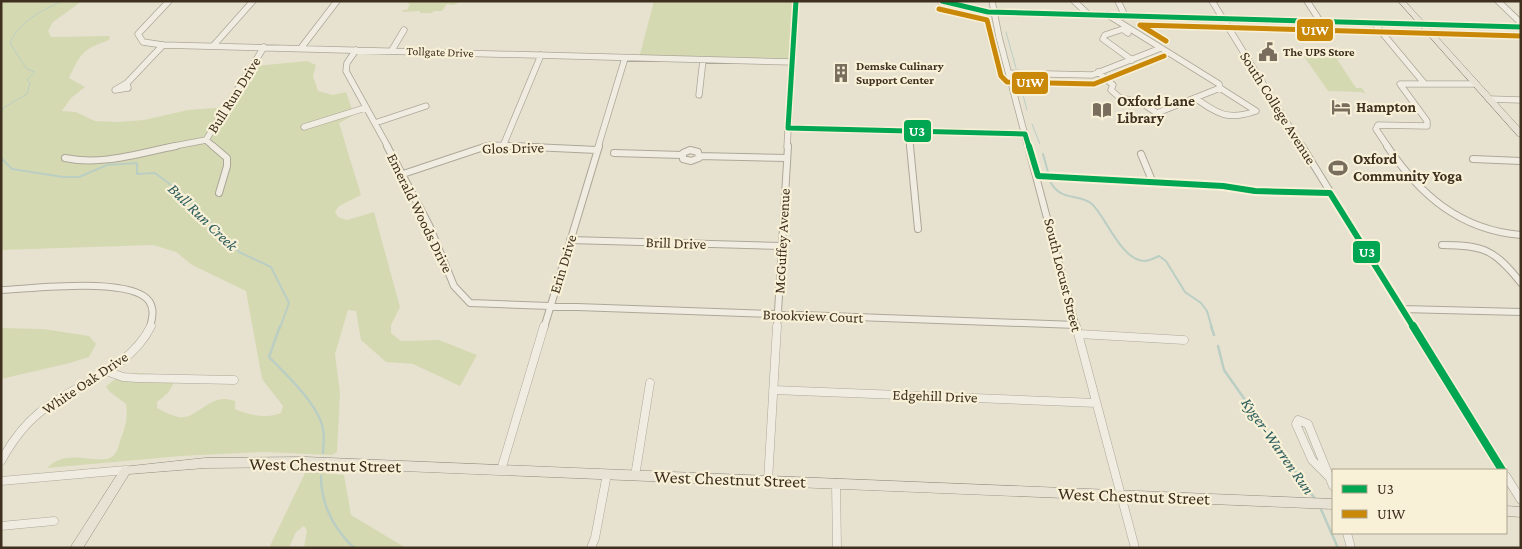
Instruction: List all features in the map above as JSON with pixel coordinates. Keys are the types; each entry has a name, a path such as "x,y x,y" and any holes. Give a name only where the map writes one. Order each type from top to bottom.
{"main road":[{"path":"1401,1 1521,134"},
{"name":"West Chestnut Street","path":"126,470 205,463 268,462 1329,504"},
{"path":"76,548 126,470"},
{"path":"1507,511 1521,512"}],"street":[{"name":"Tollgate Drive","path":"169,1 138,34 143,42 163,45 792,62"},
{"path":"213,46 253,1"},
{"path":"301,48 337,1"},
{"name":"McGuffey Avenue","path":"768,481 796,1"},
{"path":"941,1 975,10 994,12 1521,26"},
{"name":"South Locust Street","path":"992,1 1009,73 1038,176 1135,548"},
{"path":"1074,1 1088,14"},
{"path":"1118,1 1124,16"},
{"name":"South College Avenue","path":"1212,1 1501,469"},
{"path":"1307,1 1320,21"},
{"path":"1500,3 1521,26"},
{"path":"1107,15 1159,49"},
{"path":"1120,23 1124,16"},
{"path":"1374,22 1424,83"},
{"path":"1132,60 1104,41 1105,35 1123,29 1219,84 1220,88 1256,111 1242,117 1227,118 1195,98"},
{"path":"392,50 404,30"},
{"path":"126,83 163,45"},
{"name":"Bull Run Drive","path":"219,193 228,166 226,158 206,140 264,47"},
{"path":"1009,73 1092,75 1159,49"},
{"name":"Emerald Woods Drive","path":"356,50 347,64 346,71 403,174 431,230 459,296 464,300 480,305 549,307"},
{"path":"503,146 541,55"},
{"name":"Erin Drive","path":"501,470 625,58"},
{"path":"699,95 703,60"},
{"path":"1098,72 1113,85 1111,90 1115,96 1129,101 1139,101 1157,113 1220,88"},
{"path":"1476,84 1404,82 1399,85 1427,121 1427,126 1382,125 1376,126 1376,129 1415,184 1430,198 1473,223 1498,233 1521,235"},
{"path":"1489,99 1521,100"},
{"path":"375,123 426,106"},
{"path":"304,127 365,108"},
{"path":"788,128 1025,134"},
{"path":"908,131 918,229"},
{"path":"65,158 78,161 99,161 206,140"},
{"name":"Glos Drive","path":"403,174 483,146 598,150"},
{"path":"614,153 682,155 690,150 698,152 700,156"},
{"path":"1141,154 1153,183"},
{"path":"682,155 684,159 691,161 700,156 786,158"},
{"path":"1474,159 1521,161"},
{"path":"1038,176 1223,186 1255,191 1330,193"},
{"name":"Brill Drive","path":"570,240 782,246"},
{"path":"1442,245 1482,247 1499,258 1521,283"},
{"name":"White Oak Drive","path":"1,290 118,288 135,291 146,297 152,308 153,321 134,349 106,371 41,412 18,435 1,461"},
{"name":"Brookview Court","path":"549,307 1076,325"},
{"path":"1402,309 1521,312"},
{"path":"1079,334 1184,340"},
{"path":"106,371 123,377 234,380"},
{"path":"635,476 650,382"},
{"name":"Edgehill Drive","path":"774,390 1096,403"},
{"path":"1298,420 1308,424 1331,481 1312,460 1296,424 1298,420"},
{"path":"1,481 126,470"},
{"path":"591,548 595,538 607,474"},
{"path":"1507,478 1521,500"},
{"path":"836,483 837,548"},
{"path":"1,526 54,521"},
{"path":"1347,534 1351,548"}],"green space":[{"path":"1,1 82,1 53,22 48,31 51,37 110,36 109,40 93,46 80,57 69,78 85,87 71,98 62,111 76,112 95,121 144,120 188,110 229,107 255,66 307,61 316,65 313,76 318,91 333,95 346,92 354,115 339,123 361,195 339,206 335,212 338,217 347,220 374,212 400,307 391,325 391,333 401,341 439,340 477,355 460,386 413,364 386,362 361,340 356,311 348,310 335,354 340,392 337,452 332,455 263,452 181,456 47,468 64,458 107,459 115,454 125,425 126,404 106,387 120,377 127,375 144,373 170,375 175,381 168,393 157,402 157,408 179,417 186,417 211,402 226,399 235,401 235,409 258,416 270,416 281,413 283,406 262,379 246,291 192,265 176,252 153,245 1,250"},
{"path":"408,1 457,1 458,3 454,5 447,4 442,11 434,11 432,13 420,13 420,11 403,12 402,10 407,10 410,4 407,3"},
{"path":"654,1 796,1 792,62 639,58"},
{"path":"1303,55 1339,56 1341,59 1337,59 1356,88 1362,88 1366,94 1361,92 1328,91"},
{"path":"1,328 43,329 89,336 96,344 89,357 1,379"},
{"path":"306,471 344,475 351,515 406,548 304,548 307,530 304,526 296,532 289,548 269,548"}],"waterway":[{"name":"Bull Run Creek","path":"1,116 3,108 27,94 30,83 27,80 35,72 26,68 10,43 14,35 32,18 62,1"},
{"name":"Kyger-Warren Run","path":"1006,32 1016,68"},
{"name":"Kyger-Warren Run","path":"1018,76 1027,110"},
{"name":"Kyger-Warren Run","path":"1032,124 1040,144"},
{"name":"Kyger-Warren Run","path":"1043,154 1048,172"},
{"name":"Bull Run Creek","path":"1,158 12,169 63,177 79,177 107,165 137,163 137,174 155,173 182,193 239,252 271,267 289,303 280,328"},
{"name":"Kyger-Warren Run","path":"1051,183 1060,193 1092,204 1128,254 1144,261 1159,256 1166,261 1185,292 1201,303 1207,311 1212,328"},
{"name":"Bull Run Creek","path":"280,326 269,357 301,390 315,410 324,432 323,453"},
{"name":"Kyger-Warren Run","path":"1211,326 1214,335"},
{"name":"Kyger-Warren Run","path":"1218,346 1224,370 1315,499"},
{"name":"Bull Run Creek","path":"321,476 323,497 334,524 354,548"},
{"name":"Kyger-Warren Run","path":"1320,507 1338,548"}],"transit line":[{"name":"U3","path":"796,1 788,128 1025,134 1038,176 1223,186 1255,191 1330,193 1501,469"},
{"name":"U3","path":"942,1 988,12 1521,27"},
{"name":"U1W","path":"939,9 987,20 1001,76 1007,82 1094,84 1164,56"},
{"name":"U1W","path":"1166,41 1140,25 1521,36"}],"place":[{"name":"The UPS Store","path":"1268,52"},
{"name":"Demske Culinary Support Center","path":"841,73"},
{"name":"Hampton","path":"1341,107"},
{"name":"Oxford Lane Library","path":"1102,110"},
{"name":"Oxford Community Yoga","path":"1338,168"}]}
